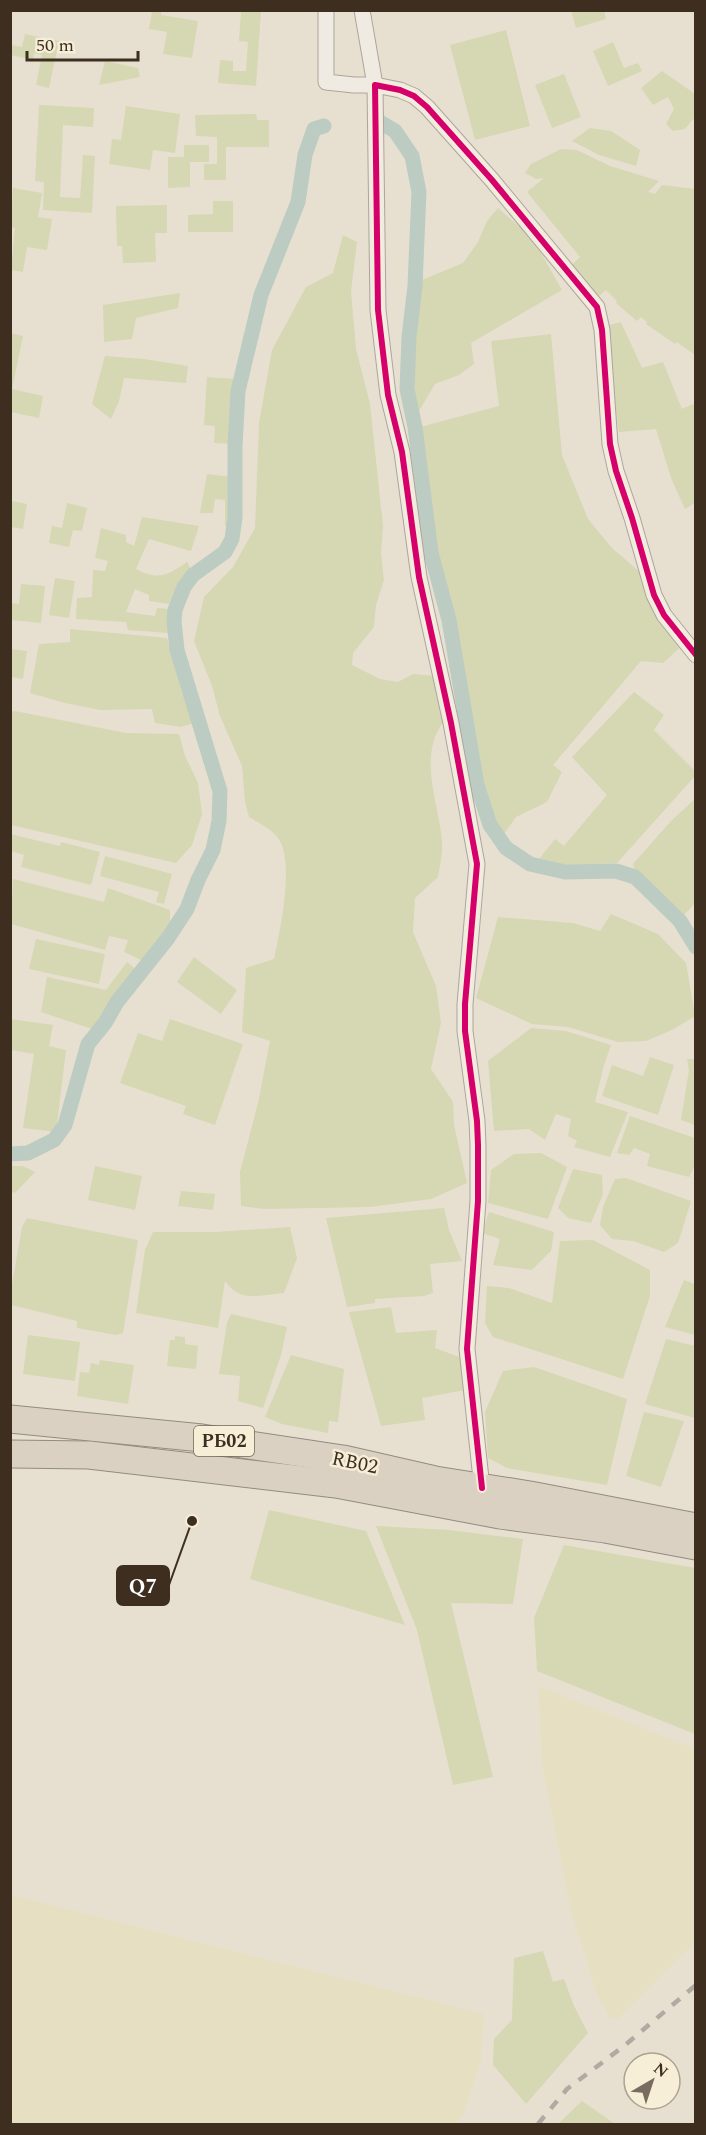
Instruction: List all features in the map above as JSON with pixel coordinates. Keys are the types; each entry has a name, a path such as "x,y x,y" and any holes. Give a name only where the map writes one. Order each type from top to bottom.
{"highway":[{"name":"RB02","path":"10,1419 202,1438 343,1459 435,1480 530,1495 696,1527"},
{"name":"РБ02","path":"10,1454 89,1455 336,1484 423,1501 541,1521 605,1529 696,1546"}],"street":[{"path":"326,10 326,82 375,85 400,90 414,96 427,107 492,180 597,307 603,339 610,444 616,471 654,595 664,615 696,655"},
{"path":"362,10 375,85 378,310 388,395 402,452 419,576 452,723 477,864 465,1004 465,1031 478,1145 478,1201 467,1349 482,1488"}],"shaded area":[{"path":"538,1686 695,1749 695,1942 617,2019 610,2018 597,1994 571,1912 542,1764"},
{"path":"11,1895 484,2014 481,2062 464,2113 456,2124 11,2124"}],"green space":[{"path":"152,11 161,11 161,15 198,21 192,58 163,54 167,32 149,29"},
{"path":"241,11 261,11 256,86 218,83 220,60 233,61 233,71 246,71 248,42 239,41"},
{"path":"571,11 604,11 606,19 576,28"},
{"path":"506,30 530,126 475,140 450,45"},
{"path":"25,34 59,41 49,88 36,85 42,55 34,53 33,60 11,55 11,45 22,47"},
{"path":"613,42 624,68 638,63 642,71 608,86 593,51"},
{"path":"105,61 138,68 140,77 99,85"},
{"path":"662,71 695,94 695,120 693,119 685,129 673,131 666,124 674,109 668,97 653,105 641,88"},
{"path":"564,74 581,117 552,128 535,85"},
{"path":"39,105 94,108 93,127 63,125 60,197 80,198 83,155 95,156 92,213 43,210 44,182 35,181"},
{"path":"126,106 180,114 175,153 153,150 150,170 109,164 112,139 121,140"},
{"path":"256,114 257,120 269,120 269,147 226,147 226,180 204,180 204,164 217,164 217,137 196,136 195,115"},
{"path":"590,128 611,131 640,150 636,166 599,155 572,141"},
{"path":"184,145 209,145 209,162 190,162 190,187 168,188 168,157 184,157"},
{"path":"561,149 577,150 610,166 659,181 648,192 655,194 662,185 695,189 695,355 646,324 647,322 641,317 637,321 616,303 617,301 606,290 599,296 570,267 580,257 527,192 544,178 536,179 525,173 531,164"},
{"path":"13,188 42,193 38,217 52,219 47,250 27,247 23,272 11,270 15,228 11,227"},
{"path":"213,201 233,201 233,232 188,232 188,215 213,214"},
{"path":"167,205 167,233 155,233 156,262 123,263 122,246 117,246 116,206"},
{"path":"498,208 521,228 541,253 562,290 471,343 474,364 459,375 435,384 419,411 413,379 413,346 422,280 463,263 478,242 487,221"},
{"path":"343,235 357,242 351,291 356,349 370,404 383,526 381,553 384,580 376,605 374,627 353,653 352,665 380,679 398,682 413,674 434,676 443,722 432,750 431,765 442,854 438,877 415,898 413,932 436,986 441,1023 431,1069 453,1102 454,1125 467,1183 431,1199 370,1207 265,1209 241,1206 240,1172 258,1103 270,1041 242,1032 246,968 274,959 284,901 286,869 279,839 249,817 245,802 242,766 220,716 212,686 194,641 204,597 233,567 255,528 259,423 272,350 306,287 333,273"},
{"path":"180,293 178,308 136,318 132,339 104,342 103,305"},
{"path":"621,322 642,368 663,362 682,409 693,404 696,411 695,503 685,509 671,478 656,429 619,432 605,326"},
{"path":"11,333 23,336 12,389 43,396 39,418 11,412"},
{"path":"551,334 562,455 588,519 612,548 641,573 683,645 663,663 641,661 553,765 562,772 547,802 516,817 502,837 493,822 482,783 453,619 436,552 420,427 499,406 491,341"},
{"path":"105,356 188,366 186,383 124,378 119,401 111,419 92,404"},
{"path":"207,377 236,379 232,444 214,443 215,426 204,425"},
{"path":"207,474 232,477 232,527 225,526 225,500 215,499 213,513 200,513"},
{"path":"12,501 27,504 23,529 11,527"},
{"path":"67,503 87,508 82,531 73,530 69,547 49,543 52,526 62,528"},
{"path":"142,517 199,526 191,551 149,539 136,569 151,575 163,575 187,562 192,571 178,583 169,604 149,601 149,595 135,589 126,612 155,616 157,608 168,609 168,633 128,630 126,622 76,619 77,598 92,597 93,570 105,571 108,561 95,558 101,528 126,535 126,542 134,546"},
{"path":"55,578 75,581 69,618 49,615"},
{"path":"21,584 45,586 41,623 11,620 11,603 19,604"},
{"path":"70,629 167,638 182,693 194,723 181,727 155,723 152,709 100,710 30,693 39,644 70,642"},
{"path":"11,649 27,651 23,679 11,677"},
{"path":"634,692 664,715 654,730 695,771 695,776 617,863 558,865 540,858 555,839 564,846 607,795 572,757"},
{"path":"15,711 126,733 179,734 185,756 198,783 202,814 192,845 176,863 11,825 10,712"},
{"path":"695,799 695,903 683,916 637,875 633,864 671,821"},
{"path":"10,834 60,846 61,842 100,852 91,885 21,867 24,855 11,851"},
{"path":"105,856 172,874 164,904 156,902 159,892 100,876"},
{"path":"13,879 104,902 108,888 170,910 170,928 143,961 124,952 128,940 109,936 105,950 11,924"},
{"path":"611,914 658,934 686,963 695,1016 672,1030 646,1041 618,1042 568,1027 532,1024 476,998 498,917 573,923 600,931"},
{"path":"36,939 105,954 99,984 29,969"},
{"path":"194,957 237,990 221,1014 177,982"},
{"path":"127,962 139,972 115,1002 98,1031 41,1012 47,977 106,990"},
{"path":"10,1019 53,1025 49,1046 66,1050 56,1132 23,1128 34,1054 11,1050"},
{"path":"170,1019 243,1044 215,1125 183,1114 186,1106 120,1083 138,1033 162,1041"},
{"path":"531,1028 566,1031 611,1045 595,1102 628,1112 610,1157 574,1147 577,1141 568,1136 571,1119 556,1114 545,1140 529,1129 494,1131 488,1061"},
{"path":"650,1057 674,1065 658,1115 602,1096 612,1065 643,1076"},
{"path":"687,1059 695,1059 695,1125 681,1120 689,1070"},
{"path":"630,1116 695,1138 695,1165 689,1177 647,1166 650,1154 634,1148 629,1155 617,1153"},
{"path":"541,1153 567,1167 548,1219 488,1203 491,1170 514,1154"},
{"path":"11,1166 23,1166 35,1172 15,1193 11,1191"},
{"path":"95,1166 142,1176 135,1210 88,1200"},
{"path":"573,1169 602,1175 603,1194 591,1223 568,1218 558,1208"},
{"path":"626,1178 691,1201 678,1243 664,1252 633,1241 612,1239 600,1225 603,1207 615,1179"},
{"path":"181,1191 215,1194 213,1210 178,1206"},
{"path":"444,1208 449,1230 462,1261 430,1264 433,1293 424,1296 375,1299 375,1303 347,1307 326,1218"},
{"path":"489,1212 554,1232 551,1251 532,1270 493,1265 500,1239 482,1233"},
{"path":"27,1218 138,1240 123,1333 116,1335 77,1328 77,1321 11,1305 11,1290 22,1227"},
{"path":"290,1227 297,1258 284,1293 244,1295 231,1288 225,1281 218,1328 136,1313 145,1250 153,1232 215,1232"},
{"path":"593,1240 650,1270 650,1296 623,1379 493,1337 485,1323 487,1286 509,1288 552,1303 560,1241"},
{"path":"684,1280 695,1284 695,1335 665,1327"},
{"path":"391,1307 396,1333 437,1330 435,1348 462,1358 465,1390 422,1398 425,1420 381,1426 349,1312"},
{"path":"231,1314 287,1327 281,1355 263,1408 238,1401 240,1376 219,1374 227,1323"},
{"path":"28,1335 80,1342 75,1381 23,1374"},
{"path":"175,1336 185,1337 185,1344 198,1346 196,1369 167,1366 170,1340 175,1340"},
{"path":"666,1339 695,1346 695,1418 645,1404"},
{"path":"291,1355 344,1369 338,1422 329,1421 328,1433 282,1424 265,1417"},
{"path":"100,1360 134,1365 128,1404 77,1396 80,1372 89,1373 91,1363 99,1365"},
{"path":"534,1367 627,1399 607,1485 507,1468 488,1458 485,1412 503,1371"},
{"path":"644,1412 684,1421 661,1487 626,1476"},
{"path":"269,1510 366,1531 405,1625 250,1579"},
{"path":"376,1526 449,1530 523,1539 513,1604 451,1603 493,1777 453,1785 417,1630"},
{"path":"564,1545 695,1568 695,1734 537,1671 534,1618"},
{"path":"543,1951 553,1982 564,1979 574,2006 588,2033 526,2104 493,2065 494,2039 512,2020 514,1958"},
{"path":"582,2101 615,2124 558,2124"}],"waterway":[{"path":"380,122 395,131 412,156 419,192 407,389 415,427 431,553 449,620 477,785 490,825 506,848 530,864 565,872 616,871 635,877 680,921 696,947"},
{"path":"10,1154 28,1153 54,1140 65,1125 88,1044 105,1023 117,1002 168,938 187,909 213,850 219,821 220,791 177,650 175,610 184,587 193,575 225,552 232,539 235,517 238,391 261,295 298,202 305,155 314,129 324,126"}],"railway":[{"path":"538,2124 567,2089 624,2046 696,1985"}],"cycle path":[{"path":"482,1488 467,1349 478,1201 478,1145 465,1031 465,1004 477,864 451,723 419,577 402,452 388,395 378,310 375,85 400,90 414,96 427,107 492,180 597,307 602,330 610,444 616,471 654,595 664,615 696,655"}],"place":[{"name":"Q7","path":"192,1521"}]}
